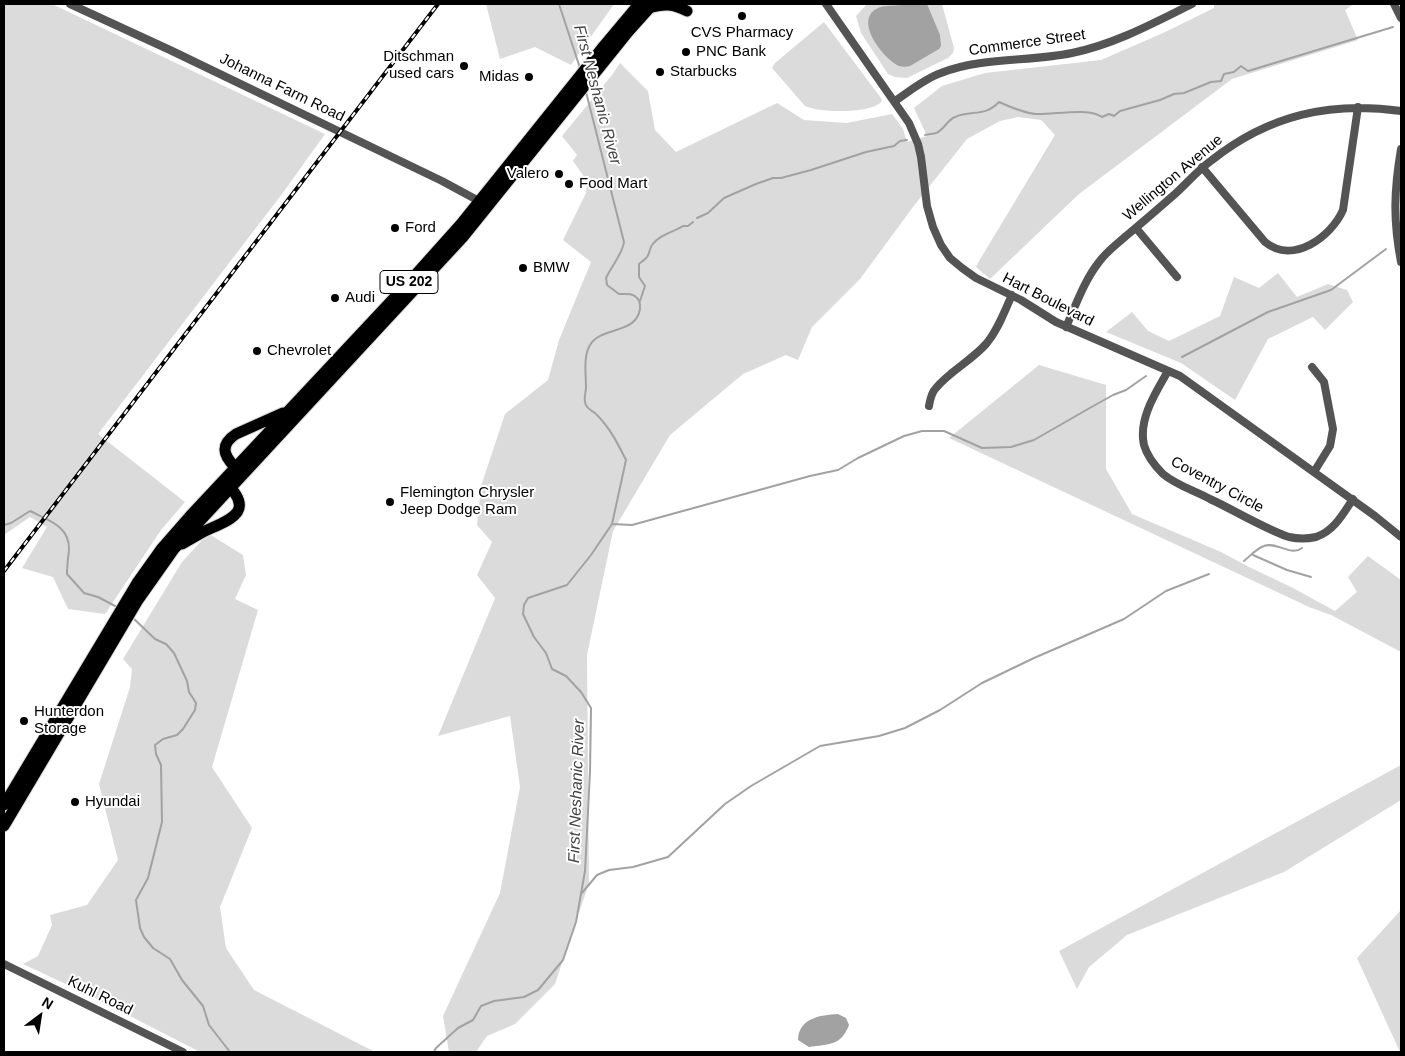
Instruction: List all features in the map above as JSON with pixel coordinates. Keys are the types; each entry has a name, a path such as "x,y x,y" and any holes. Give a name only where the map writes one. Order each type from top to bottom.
{"highway":[{"name":"US 202","path":"128,609 137,583 162,548 227,484 472,226 593,67 647,5"},
{"path":"647,5 674,5 687,11"},
{"name":"US 202","path":"239,471 289,410 407,284 575,90"},
{"path":"239,471 225,453 230,438 289,410"},
{"name":"US 202","path":"4,806 128,609 227,484"},
{"path":"174,549 202,533 230,521 235,516 240,505 238,497 227,484"},
{"name":"US 202","path":"4,826 120,621"}],"street":[{"name":"Johanna Farm Road","path":"70,4 435,177 479,201"},
{"name":"Hart Boulevard","path":"826,4 909,122 918,144 929,215 941,245 950,258 976,278 1066,327 1168,370 1192,384 1353,499 1401,537"},
{"name":"Commerce Street","path":"895,101 931,77 952,69 984,63 1057,56 1095,48 1192,4"},
{"path":"1394,4 1401,18"},
{"path":"1202,168 1272,248 1280,251 1302,249 1331,229 1343,210 1358,107"},
{"name":"Wellington Avenue","path":"1066,327 1099,261 1202,168 1248,136 1286,119 1327,109 1358,107 1401,111"},
{"path":"1401,149 1396,185 1395,212 1395,226 1401,262"},
{"path":"1136,228 1177,277"},
{"path":"930,406 930,398 935,389 972,358 991,337 1000,323 1012,296"},
{"path":"1312,367 1324,382 1333,429 1330,446 1314,472"},
{"name":"Coventry Circle","path":"1168,370 1145,417 1143,426 1144,445 1147,453 1151,461 1164,475 1280,533 1299,538 1316,536 1332,527 1343,515 1353,499"},
{"name":"Kuhl Road","path":"4,964 183,1052"}],"shaded area":[{"path":"4,4 52,4 325,134 282,194 98,434 185,502 161,530 105,614 68,609 53,577 22,568 47,527 30,517 4,535"},
{"path":"486,4 614,4 571,65 535,47 500,59"},
{"path":"867,4 942,4 954,48 953,53 948,58 907,78 888,74 861,33 856,16"},
{"path":"927,4 940,35 941,46 910,66 903,67 893,62 879,48 870,31 868,22 870,15 879,7"},
{"path":"1214,4 1354,4 1345,10 1358,40 1232,79 1079,194 990,279 976,267 1055,135 1041,120 1018,117 1000,121 967,139 913,207 860,279 812,327 798,360 786,355 743,374 670,435 613,531 587,655 589,883 555,984 515,1024 487,1036 476,1052 449,1052 443,1016 500,893 520,787 510,716 438,736 495,598 477,575 492,542 477,525 481,486 505,414 548,380 559,340 591,262 563,240 586,193 587,181 573,161 577,155 562,136 620,63 648,91 655,130 676,152 777,103 804,120 847,123 892,114 903,129 907,142 927,136 914,108 942,86 985,73 1101,60 1214,8"},
{"path":"824,22 881,98 882,101 877,105 845,111 822,110 805,106 772,68 775,63"},
{"path":"1278,273 1297,297 1328,284 1347,290 1353,302 1325,330 1313,317 1268,339 1235,400 1181,363 1106,332 1132,312 1148,331 1169,341 1220,316 1234,277 1259,288"},
{"path":"1039,365 1106,385 1106,469 1132,514 1221,552 1335,611 1357,592 1348,577 1368,556 1401,580 1401,652 1331,615 1309,607 949,438"},
{"path":"209,534 243,555 246,575 235,599 258,610 212,767 252,828 220,907 226,948 254,990 375,1052 200,1052 89,995 23,964 38,956 52,925 50,915 87,905 118,860 99,784 130,687 132,669 123,659 182,562"},
{"path":"1401,765 1401,800 1284,872 1127,935 1089,967 1077,989 1059,951"},
{"path":"1401,910 1401,1052 1400,1052 1357,958"},
{"path":"838,1014 846,1018 849,1025 842,1037 834,1043 809,1047 798,1040 799,1033 806,1022 824,1015"}],"waterway":[{"name":"First Neshanic River","path":"559,4 580,68"},
{"path":"925,135 939,132 955,117 989,110 999,102 1021,111 1036,114 1089,112 1102,117 1109,114 1114,116 1120,111 1160,100 1174,94 1184,93 1211,82 1221,81 1224,74 1234,72 1241,66 1248,71 1393,27"},
{"name":"First Neshanic River","path":"434,1052 458,1028 473,1020 481,1006 494,1001 524,997 538,990 563,960 576,922 585,871 591,708 581,692 566,676 552,669 546,653 534,637 523,614 524,605 528,598 567,585 591,555 612,524 626,460 610,431 602,420 587,407 585,400 585,371 590,345 602,335 632,323 640,309 639,301 635,296 619,294 607,285 606,278 624,242 586,92"},
{"path":"697,218 708,213 724,198 756,184 773,178 781,178 811,170 866,152 894,146 900,141 907,140"},
{"path":"640,301 645,286 639,277 639,264 647,258 650,248 655,241 693,222"},
{"path":"1182,357 1268,312 1331,290 1386,249"},
{"path":"612,524 632,525 838,470 858,458 904,436 922,431 944,431 982,448 1011,447 1034,440 1113,395 1126,390 1146,376"},
{"path":"4,525 11,523 30,511 57,525 66,535 68,542 67,574 84,593 98,597 117,607"},
{"path":"1244,561 1264,546 1273,545 1293,551 1302,548"},
{"path":"1253,555 1287,570 1311,577"},
{"path":"582,893 597,875 609,870 633,867 668,857 725,804 751,786 820,746 879,736 905,728 940,710 982,683 1124,619 1166,591 1209,574"},
{"path":"133,618 155,639 166,644 174,653 187,681 189,692 196,703 195,710 183,729 177,735 163,739 155,745 156,754 161,765 162,822 148,878 136,900 140,928 144,937 153,948 170,959 182,980 203,1006 209,1025 230,1052"}],"railway":[{"path":"4,571 438,4"}],"place":[{"name":"CVS Pharmacy","path":"742,16"},
{"name":"PNC Bank","path":"686,52"},
{"name":"Ditschman used cars","path":"464,66"},
{"name":"Starbucks","path":"660,72"},
{"name":"Midas","path":"529,77"},
{"name":"Valero","path":"559,174"},
{"name":"Food Mart","path":"569,184"},
{"name":"Ford","path":"395,228"},
{"name":"BMW","path":"523,268"},
{"name":"Audi","path":"335,298"},
{"name":"Chevrolet","path":"257,351"},
{"name":"Flemington Chrysler Jeep Dodge Ram","path":"390,502"},
{"name":"Hunterdon Storage","path":"24,721"},
{"name":"Hyundai","path":"75,802"}]}
